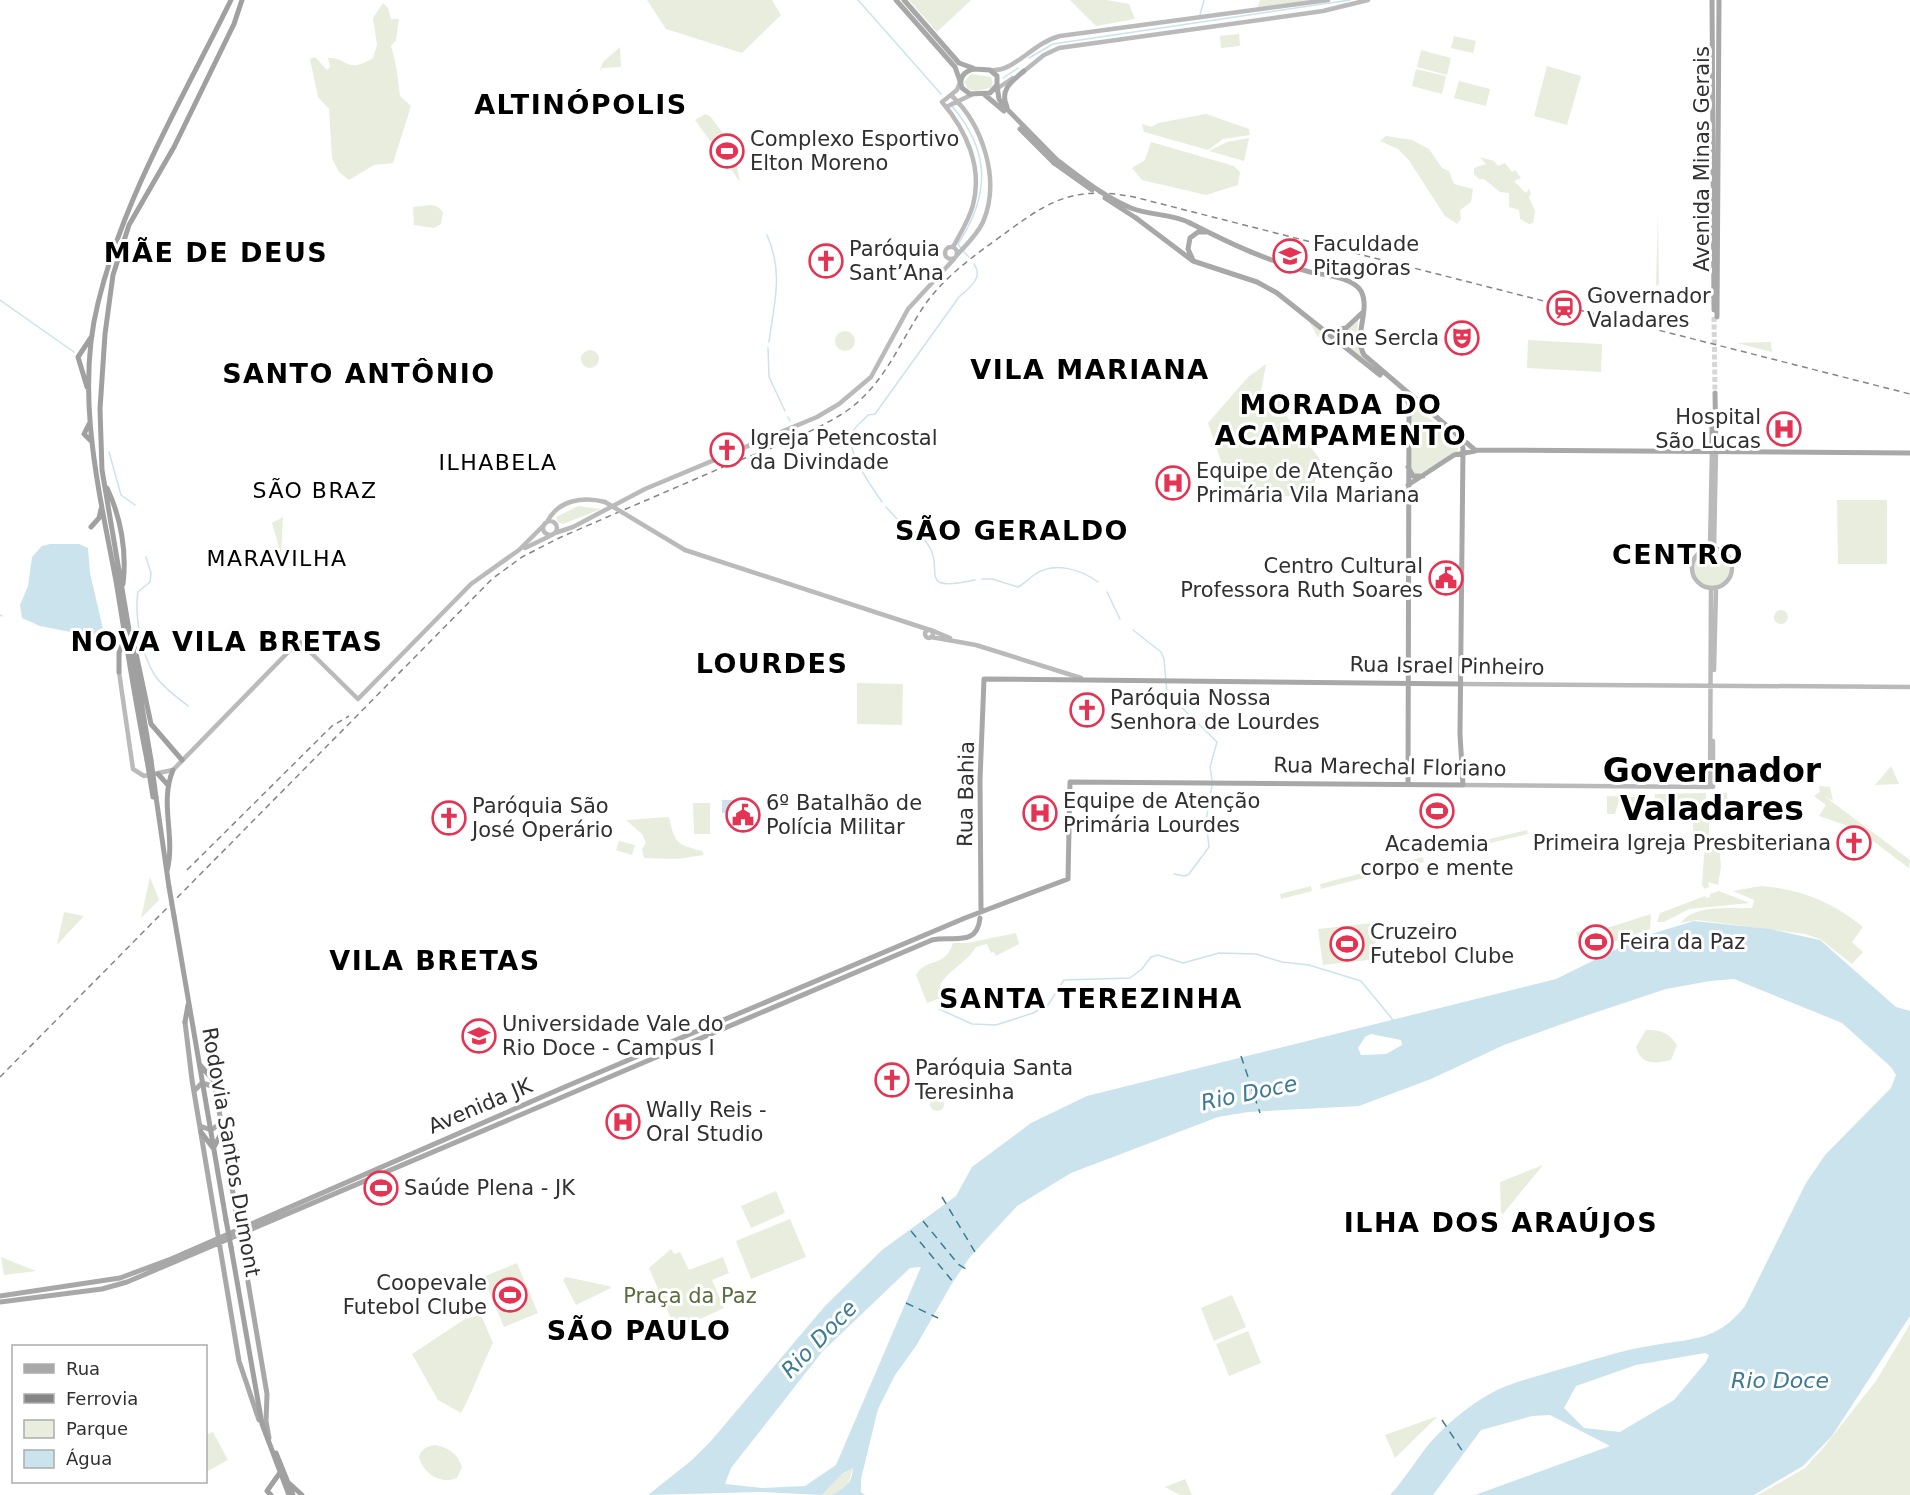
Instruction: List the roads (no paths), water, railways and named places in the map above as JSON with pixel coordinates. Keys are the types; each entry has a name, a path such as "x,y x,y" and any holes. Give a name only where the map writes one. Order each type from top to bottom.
{"highway":[{"path":"231,0 154,156 119,234 92,335 89,406 100,409 113,275 129,225 174,147 234,28 244,3"},
{"path":"222,18 227,17 234,28"},
{"path":"174,147 181,140"},
{"path":"154,156 162,163 166,162"},
{"path":"95,319 103,317 108,323"},
{"path":"88,390 78,357 92,335"},
{"name":"Rodovia Santos Dumont","path":"89,406 89,421 84,434 93,444 101,499 128,634 188,1003 262,1424 291,1495"},
{"name":"Rodovia Santos Dumont","path":"100,409 100,446 104,482 114,503 125,557 123,590 130,672 149,760"},
{"path":"91,527 99,518 101,499"},
{"path":"119,672 119,653 128,634"},
{"path":"128,634 138,654 151,724 182,760"},
{"path":"119,672 124,668 130,672"},
{"path":"167,873 171,853 167,784 173,770"},
{"path":"158,774 167,784"},
{"path":"180,1005 188,1003 185,1022"},
{"path":"199,1063 214,1084"},
{"path":"214,1149 222,1127"},
{"path":"200,1129 214,1149"},
{"name":"Rodovia Santos Dumont","path":"268,1435 279,1474 291,1495"},
{"path":"271,1495 267,1491 279,1474"},
{"path":"286,1479 302,1495"},
{"path":"264,1483 272,1486"}],"main road":[{"path":"896,0 955,67 964,91 985,95 1024,71"},
{"path":"904,0 961,65 990,70 1006,68 1042,41 1060,36 1328,0"},
{"path":"1026,129 1007,108 1004,97 1010,83 1044,55 1059,48 1323,11 1368,0"},
{"name":"Avenida Minas Gerais","path":"1712,0 1716,317 1719,0"},
{"path":"1022,57 1024,71"},
{"path":"942,268 947,258 946,250 953,247 973,206 975,179 969,144 960,125 942,102 951,95 964,73 974,69"},
{"path":"990,70 997,76 996,88 1000,102 1056,161 1098,190 1131,208 1168,215 1190,223 1278,264 1351,283 1362,294 1360,342 1364,355 1475,450"},
{"path":"946,106 974,94"},
{"path":"519,550 573,527 645,489 807,421 839,404 874,372 908,309 942,268 956,257 981,225 988,204 989,189 984,148 974,123 951,95"},
{"path":"985,95 1056,161 1193,261 1265,286 1408,399 1408,784"},
{"path":"1193,261 1188,249 1190,238 1198,232 1209,232"},
{"path":"953,247 956,257"},
{"path":"947,258 956,257"},
{"path":"1325,332 1346,328 1362,312"},
{"path":"1712,548 1714,394"},
{"path":"1408,415 1416,407 1426,408"},
{"path":"1459,437 1463,452 1461,684 1463,785"},
{"path":"1408,485 1463,452 1475,450 1910,453"},
{"path":"1407,463 1413,476 1427,475"},
{"path":"554,534 544,531 551,514 561,506 585,499 606,502 685,549 1047,668 1057,676"},
{"path":"554,534 555,516 561,506"},
{"path":"546,523 573,527"},
{"path":"119,672 133,769 144,776 173,770 299,641 358,699 471,584 519,550 546,523"},
{"path":"1712,548 1726,554 1732,566 1727,583 1714,589 1697,582 1692,568 1698,553 1712,548"},
{"path":"1712,685 1714,589"},
{"path":"929,631 928,637 950,638"},
{"name":"Rua Israel Pinheiro","path":"984,679 1057,676 1095,682 1910,687"},
{"name":"Rua Bahia","path":"981,909 980,780 984,679"},
{"name":"Rua Marechal Floriano","path":"1068,879 1070,782 1712,787 1712,685"},
{"name":"Avenida JK","path":"239,1232 965,918 1068,879"},
{"name":"Avenida JK","path":"0,1296 120,1278 219,1240 494,1127 932,940 944,938 959,941 975,933 980,918"},
{"path":"185,1022 200,1129 239,1361 262,1424"},
{"path":"194,1091 202,1083 214,1084 267,1394 268,1435"},
{"path":"200,1129 211,1131 222,1127"},
{"path":"227,1153 230,1149 236,1150"},
{"name":"Avenida JK","path":"0,1302 102,1289 127,1282 219,1240"}],"water":[{"path":"79,544 88,548 90,573 103,629 96,637 40,626 22,618 20,605 28,586 32,557 42,546"},
{"path":"722,800 748,800 748,806 727,806 735,809 735,813 722,813"},
{"name":"Rio Doce","path":"1694,921 1770,929 1820,940 1896,1007 1910,1011 1910,1316 1832,1436 1803,1466 1754,1495 1475,1495 1610,1446 1550,1415 1532,1416 1481,1430 1433,1495 1390,1495 1442,1430 1472,1405 1496,1390 1616,1353 1702,1337 1724,1327 1745,1306 1806,1183 1825,1155 1891,1088 1896,1075 1891,1067 1842,1023 1734,979 1666,989 1579,1018 1504,1045 1431,1079 1359,1106 1248,1112 1218,1117 1071,1173 1017,1206 970,1257 951,1285 916,1346 895,1375 878,1409 861,1479 861,1492 865,1495 831,1495 847,1485 853,1468 842,1474 822,1495 760,1492 648,1495 692,1460 711,1441 825,1306 882,1250 956,1196 972,1167 1031,1123 1087,1096 1556,979 1641,937","holes":["1371,1034 1401,1040 1402,1045 1386,1054 1361,1055 1358,1048 1365,1037","921,1267 836,1465 805,1486 762,1488 725,1484 731,1468 822,1352 910,1268","1705,1353 1709,1355 1706,1362 1674,1400 1620,1432 1584,1428 1564,1408 1576,1386 1636,1365"]}],"waterway":[{"path":"858,0 941,94"},
{"path":"1200,15 1204,0"},
{"path":"1029,58 1053,44 1350,0"},
{"path":"1003,78 1018,68"},
{"path":"952,106 974,140 982,174 976,208 958,244 961,248"},
{"path":"767,235 775,262 776,275 769,342"},
{"path":"964,252 969,257"},
{"path":"882,502 856,459 852,449 852,433 868,415 875,414 959,297 974,282 977,274 974,264"},
{"path":"0,300 74,352"},
{"path":"768,348 769,377 785,411"},
{"path":"788,417 790,421"},
{"path":"109,452 121,495 135,505"},
{"path":"886,507 899,521"},
{"path":"904,525 920,535 927,543 932,553 935,576 938,581 944,584 975,580"},
{"path":"146,557 151,573 150,582 138,592 137,601 138,623 143,646 157,679 188,706"},
{"path":"982,579 992,579 1018,587 1042,571 1050,568 1067,568 1083,573 1098,582"},
{"path":"1107,592 1120,619"},
{"path":"1133,630 1161,652 1164,659 1167,693 1217,742 1210,767 1212,780"},
{"path":"1174,874 1185,876 1189,874 1209,847 1206,821 1212,785"},
{"path":"939,1009 972,1024 996,1025 1033,1013 1048,1005 1064,980 1130,978 1142,969 1151,957 1158,955 1183,963 1219,953 1256,954 1282,962 1309,965 1361,981 1393,1020"}],"tunnel":[{"path":"1714,317 1715,393"}],"railway":[{"path":"0,1077 492,579 522,557 559,538 802,435 842,414 868,392 879,379 924,306 947,279 1011,229 1042,208 1058,201 1091,193 1134,197 1910,394"},
{"path":"187,870 332,726 349,716"}],"place":[{"name":"Complexo Esportivo Elton Moreno","path":"727,151"},
{"name":"Faculdade Pitagoras","path":"1290,256"},
{"name":"Paróquia Sant’Ana","path":"826,261"},
{"name":"Governador Valadares","path":"1564,308"},
{"name":"Cine Sercla","path":"1462,338"},
{"name":"Hospital São Lucas","path":"1784,429"},
{"name":"Igreja Petencostal da Divindade","path":"727,450"},
{"name":"Equipe de Atenção Primária Vila Mariana","path":"1173,483"},
{"name":"Centro Cultural Professora Ruth Soares","path":"1446,578"},
{"name":"Paróquia Nossa Senhora de Lourdes","path":"1087,710"},
{"name":"Academia corpo e mente","path":"1437,811"},
{"name":"Equipe de Atenção Primária Lourdes","path":"1040,813"},
{"name":"6º Batalhão de Polícia Militar","path":"743,815"},
{"name":"Paróquia São José Operário","path":"449,818"},
{"name":"Primeira Igreja Presbiteriana","path":"1854,843"},
{"name":"Feira da Paz","path":"1596,942"},
{"name":"Cruzeiro Futebol Clube","path":"1347,944"},
{"name":"Universidade Vale do Rio Doce - Campus I","path":"479,1036"},
{"name":"Paróquia Santa Teresinha","path":"892,1080"},
{"name":"Wally Reis - Oral Studio","path":"623,1122"},
{"name":"Saúde Plena - JK","path":"381,1188"},
{"name":"Coopevale Futebol Clube","path":"510,1295"}],"district":[{"name":"ALTINÓPOLIS","path":"581,104"},
{"name":"MÃE DE DEUS","path":"216,252"},
{"name":"VILA MARIANA","path":"1090,369"},
{"name":"SANTO ANTÔNIO","path":"359,373"},
{"name":"MORADA DO ACAMPAMENTO","path":"1341,420"},
{"name":"ILHABELA","path":"498,462"},
{"name":"SÃO BRAZ","path":"315,490"},
{"name":"SÃO GERALDO","path":"1012,530"},
{"name":"CENTRO","path":"1678,554"},
{"name":"MARAVILHA","path":"277,558"},
{"name":"NOVA VILA BRETAS","path":"227,641"},
{"name":"LOURDES","path":"772,663"},
{"name":"Governador Valadares","path":"1712,789"},
{"name":"VILA BRETAS","path":"435,960"},
{"name":"SANTA TEREZINHA","path":"1091,998"},
{"name":"ILHA DOS ARAÚJOS","path":"1501,1222"},
{"name":"SÃO PAULO","path":"639,1330"}],"park label":[{"name":"Praça da Paz","path":"690,1296"}]}
